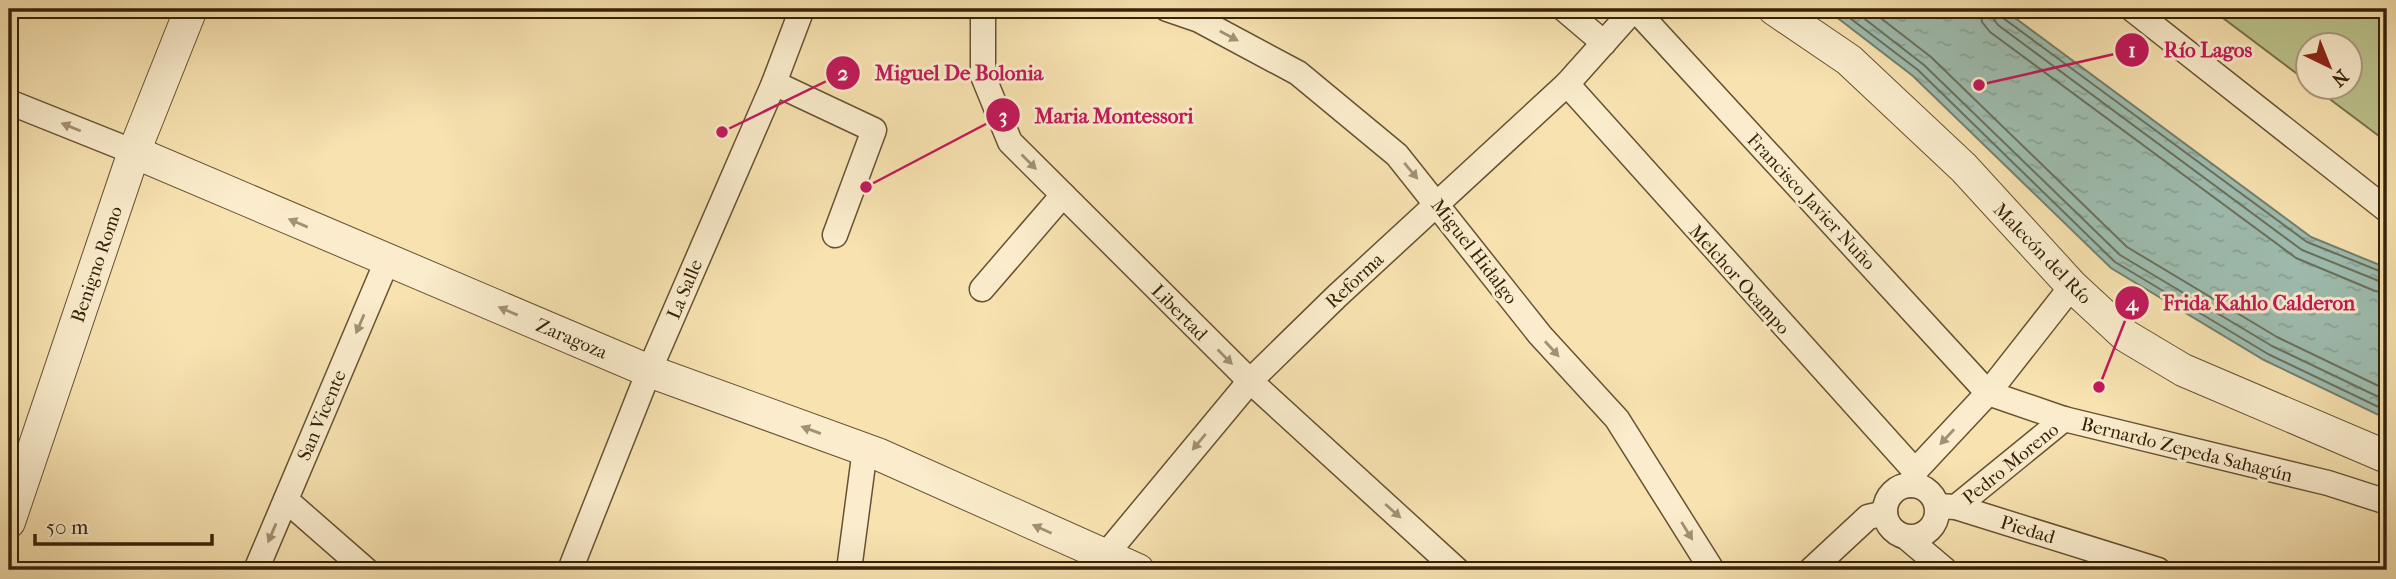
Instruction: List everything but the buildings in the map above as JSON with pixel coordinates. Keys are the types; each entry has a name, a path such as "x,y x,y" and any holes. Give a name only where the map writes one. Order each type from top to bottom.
{"street":[{"name":"Benigno Romo","path":"9,522 134,152 191,9"},
{"name":"La Salle","path":"570,570 649,370 774,83 802,9"},
{"name":"Libertad","path":"983,9 983,76 1010,142 1250,381 1457,570"},
{"name":"Miguel Hidalgo","path":"1167,9 1199,20 1298,73 1397,155 1540,335 1617,419 1712,570"},
{"path":"1563,9 1604,43"},
{"name":"Reforma","path":"1099,564 1250,381 1337,296 1567,85 1635,9"},
{"name":"Francisco Javier Nuño","path":"1635,9 1988,393"},
{"name":"Malecón del Río","path":"1774,9 1849,60 1964,168 2072,286 2126,336 2183,370 2387,457"},
{"path":"2132,9 2150,20 2387,210"},
{"path":"774,83 874,130 835,235"},
{"name":"Melchor Ocampo","path":"1567,85 1913,478"},
{"name":"Zaragoza","path":"9,102 134,152 649,370 864,449 1099,564 1138,570"},
{"path":"982,289 1063,195"},
{"name":"San Vicente","path":"256,570 387,261"},
{"path":"1945,570 1906,537 1891,528 1885,513 1889,496 1913,478 1988,393 2072,286"},
{"name":"Bernardo Zepeda Sahagún","path":"1988,393 2064,419 2328,483 2387,502"},
{"name":"Pedro Moreno","path":"1947,506 2064,419"},
{"path":"849,570 864,449"},
{"path":"1906,537 1914,537 1930,530 1947,506 1913,478"},
{"path":"286,500 366,570"},
{"name":"Piedad","path":"1947,506 2158,570"},
{"path":"1811,570 1868,517 1885,513"}],"green space":[{"path":"2211,9 2387,9 2387,142 2334,102 2364,102 2364,32 2294,32 2294,71"}],"water":[{"path":"1826,9 2003,9 2311,237 2387,268 2387,419 2264,360 2111,268 1913,76"}],"place":[{"name":"Río Lagos","path":"1979,85"},
{"name":"Miguel De Bolonia","path":"722,132"},
{"name":"Maria Montessori","path":"866,187"},
{"name":"Frida Kahlo Calderon","path":"2099,387"}]}
